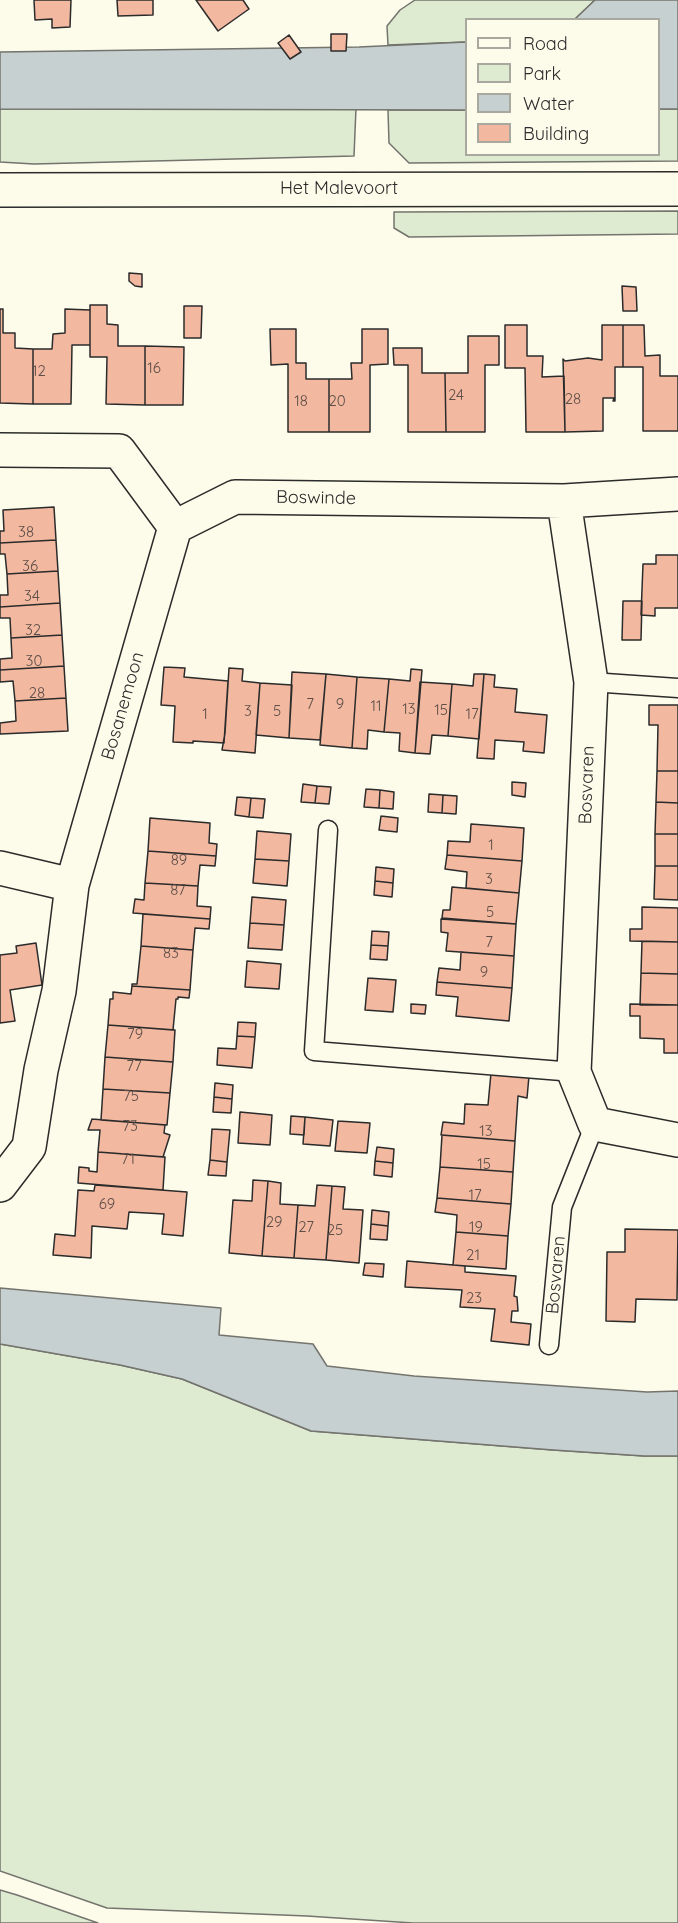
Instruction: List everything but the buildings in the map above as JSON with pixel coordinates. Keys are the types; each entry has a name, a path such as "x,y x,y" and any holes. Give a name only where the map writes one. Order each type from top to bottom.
{"street":[{"name":"Het Malevoort","path":"0,190 678,189"},
{"path":"0,450 119,452 175,527"},
{"name":"Boswinde","path":"175,527 235,497 564,501 678,494"},
{"name":"Bosvaren","path":"564,501 591,682 574,1072 595,1124"},
{"name":"Bosanemoon","path":"0,1185 29,1147 41,1070 59,991 72,885 175,527"},
{"path":"0,867 72,885"},
{"path":"595,1124 678,1140"}],"lane":[{"path":"591,682 678,688"},
{"path":"328,830 314,1051 574,1072"},
{"name":"Bosvaren","path":"549,1345 562,1207 595,1124"}],"green space":[{"path":"415,0 595,0 576,18 465,18 465,42 388,45 387,26 400,10"},
{"path":"356,108 354,156 34,164 0,162 0,109"},
{"path":"660,109 678,109 678,161 409,163 389,143 388,110 465,110 465,156 660,156"},
{"path":"678,211 678,234 409,237 394,228 394,212"},
{"path":"0,1344 120,1365 182,1379 311,1431 553,1450 678,1456 678,1923 413,1923 307,1916 107,1908 0,1871"},
{"path":"0,1890 17,1895 98,1923 0,1923"}],"water":[{"path":"595,0 678,0 678,109 660,109 660,18 576,18"},
{"path":"465,42 465,110 0,109 0,52 359,47"},
{"path":"0,1288 221,1308 219,1335 313,1344 327,1366 414,1376 647,1392 678,1391 678,1456 553,1450 311,1431 182,1379 120,1365 0,1344"}]}
